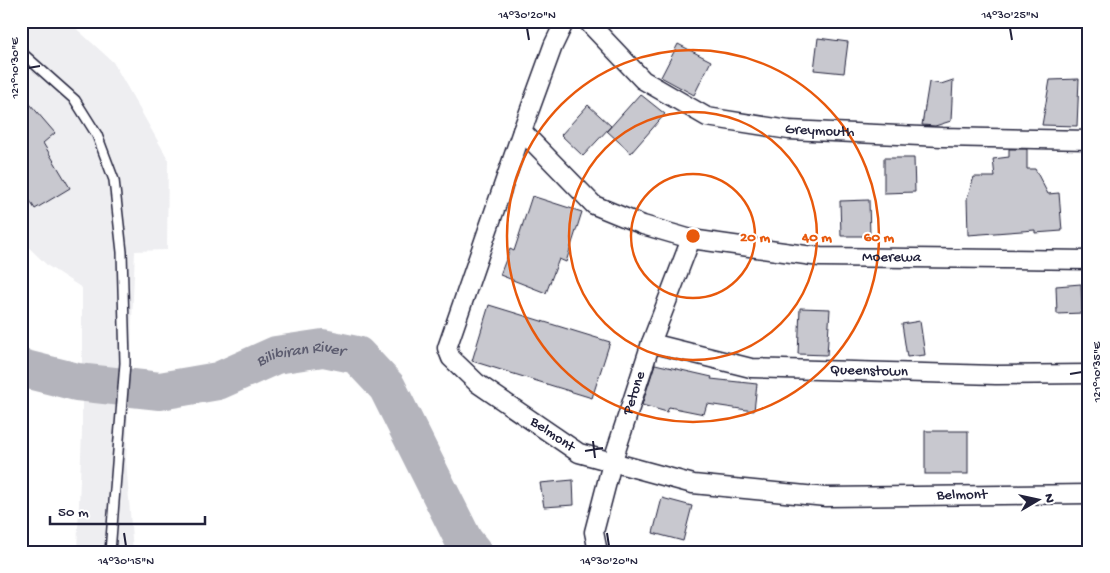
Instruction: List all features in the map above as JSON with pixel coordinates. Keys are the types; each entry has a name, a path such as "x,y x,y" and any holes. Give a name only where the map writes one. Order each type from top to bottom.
{"street":[{"name":"Belmont","path":"566,21 553,46 522,131 447,348 451,358 485,389 579,452 612,463 692,484 826,498 1089,494"},
{"name":"Greymouth","path":"587,21 642,80 707,117 789,130 1089,140"},
{"name":"Moerewa","path":"522,131 594,205 643,225 691,239 820,257 1089,260"},
{"name":"Petone","path":"598,552 594,532 612,463 652,343 691,239"},
{"name":"Queenstown","path":"652,343 751,368 996,374 1089,374"}],"lane":[{"path":"21,52 75,100 97,135 114,180 122,252 125,363 110,552"}],"shaded area":[{"path":"21,21 68,21 113,62 168,159 167,250 135,251 126,460 133,552 77,552 82,432 82,288 48,266 21,240"}],"building":[{"path":"818,38 848,42 844,73 814,70"},
{"path":"678,44 711,61 694,95 661,77"},
{"path":"1079,79 1077,126 1042,125 1050,80"},
{"path":"953,80 951,121 935,126 922,125 929,82 941,84"},
{"path":"640,94 665,114 631,153 607,131"},
{"path":"30,104 55,133 43,143 70,188 35,209 21,187 21,112"},
{"path":"588,105 611,126 583,156 561,135"},
{"path":"1009,149 1027,149 1027,169 1035,169 1048,194 1059,193 1062,231 1035,233 1035,230 968,235 967,198 974,177 995,177 993,159 1009,157"},
{"path":"884,158 914,158 915,192 884,193"},
{"path":"532,196 582,212 566,262 559,259 546,293 500,275 510,249 514,251"},
{"path":"869,200 870,236 841,236 840,201"},
{"path":"1081,284 1082,313 1057,314 1056,286"},
{"path":"489,305 610,342 592,398 472,361"},
{"path":"800,308 830,309 827,355 798,354"},
{"path":"920,321 925,355 907,357 902,324"},
{"path":"655,364 712,377 711,379 757,384 754,411 707,404 704,414 669,407 667,412 642,405"},
{"path":"925,431 968,431 968,474 925,474"},
{"path":"573,480 574,505 544,507 540,483"},
{"path":"662,498 692,506 683,541 653,533"}],"waterway":[{"name":"Bilibiran River","path":"21,368 77,382 160,391 218,381 276,355 323,348 357,355 387,387 464,541 473,552"}]}
